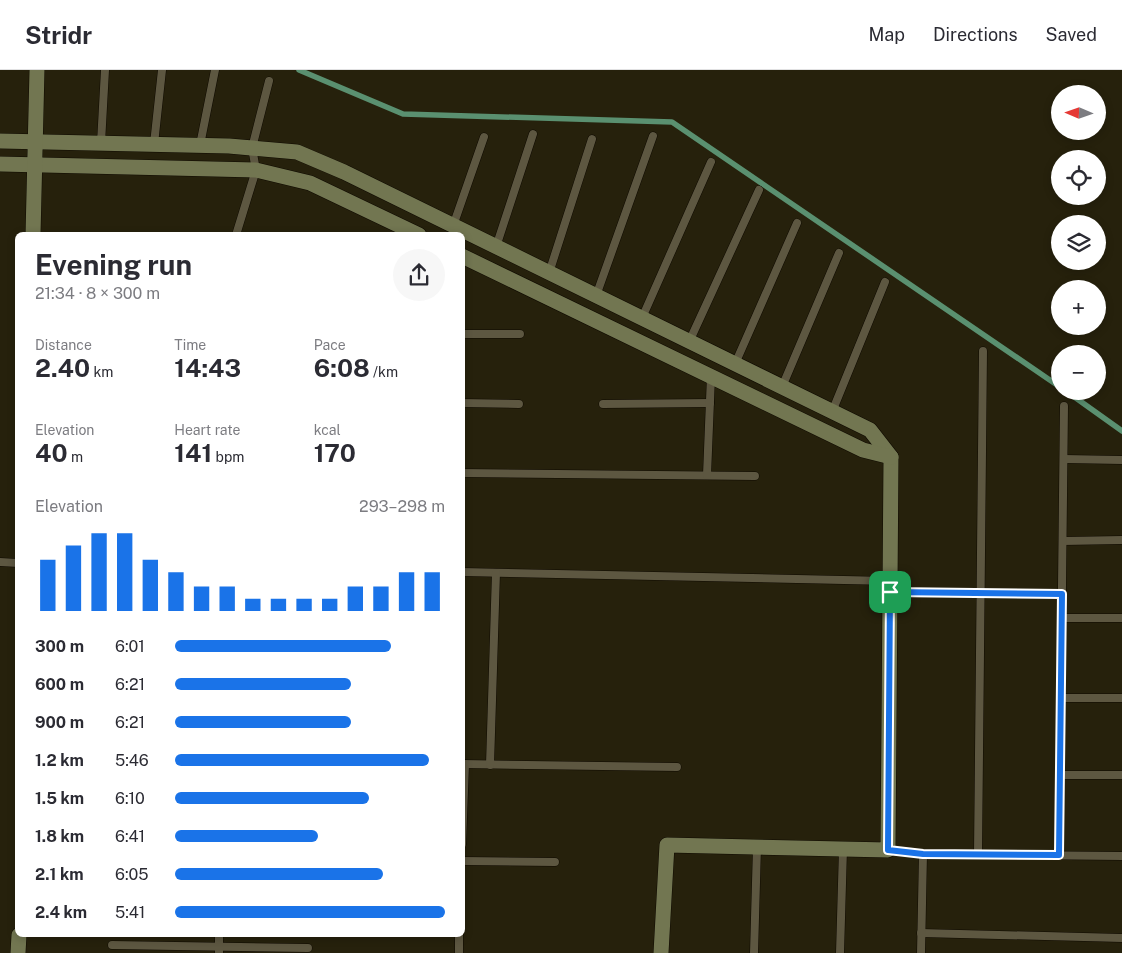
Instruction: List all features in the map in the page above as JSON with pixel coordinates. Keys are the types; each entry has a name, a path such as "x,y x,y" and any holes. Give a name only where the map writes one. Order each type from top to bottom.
{"street":[{"path":"33,232 36,70"},
{"path":"0,141 229,146 297,152 344,172 870,430 891,457 888,850 667,845 661,953"},
{"path":"0,164 256,170 310,183 413,232"},
{"path":"465,257 864,450 891,457"},
{"path":"18,953 19,937"}],"lane":[{"path":"101,143 105,70"},
{"path":"154,144 162,70"},
{"path":"200,145 215,70"},
{"path":"237,232 256,170 252,148 269,81"},
{"path":"496,247 533,134"},
{"path":"596,296 653,136"},
{"path":"453,226 484,137"},
{"path":"549,273 592,139"},
{"path":"642,318 710,162"},
{"path":"689,342 759,190"},
{"path":"735,364 797,224"},
{"path":"782,387 839,253"},
{"path":"832,412 885,282"},
{"path":"465,334 520,334"},
{"path":"978,854 983,351"},
{"path":"707,475 712,376"},
{"path":"465,403 519,404"},
{"path":"603,404 710,403"},
{"path":"1059,855 1064,406"},
{"path":"1064,459 1122,460"},
{"path":"465,473 755,476"},
{"path":"1063,540 1122,540"},
{"path":"0,562 15,563"},
{"path":"465,572 890,587 981,593 1062,594"},
{"path":"490,765 496,572"},
{"path":"1062,618 1122,618"},
{"path":"1061,698 1122,698"},
{"path":"465,764 676,766"},
{"path":"1060,775 1122,775"},
{"path":"754,953 757,847"},
{"path":"840,953 843,849"},
{"path":"888,850 923,854 1122,856"},
{"path":"921,953 923,854"},
{"path":"465,861 555,862"},
{"path":"921,933 1122,938"},
{"path":"219,937 219,950"},
{"path":"459,937 459,953"},
{"path":"112,944 219,950 308,948"}],"waterway":[{"path":"299,70 403,114 672,122 1051,381"},
{"path":"1079,400 1122,431"}],"route":[{"path":"890,592 1062,594 1059,855 923,854 888,850 890,592"}]}
